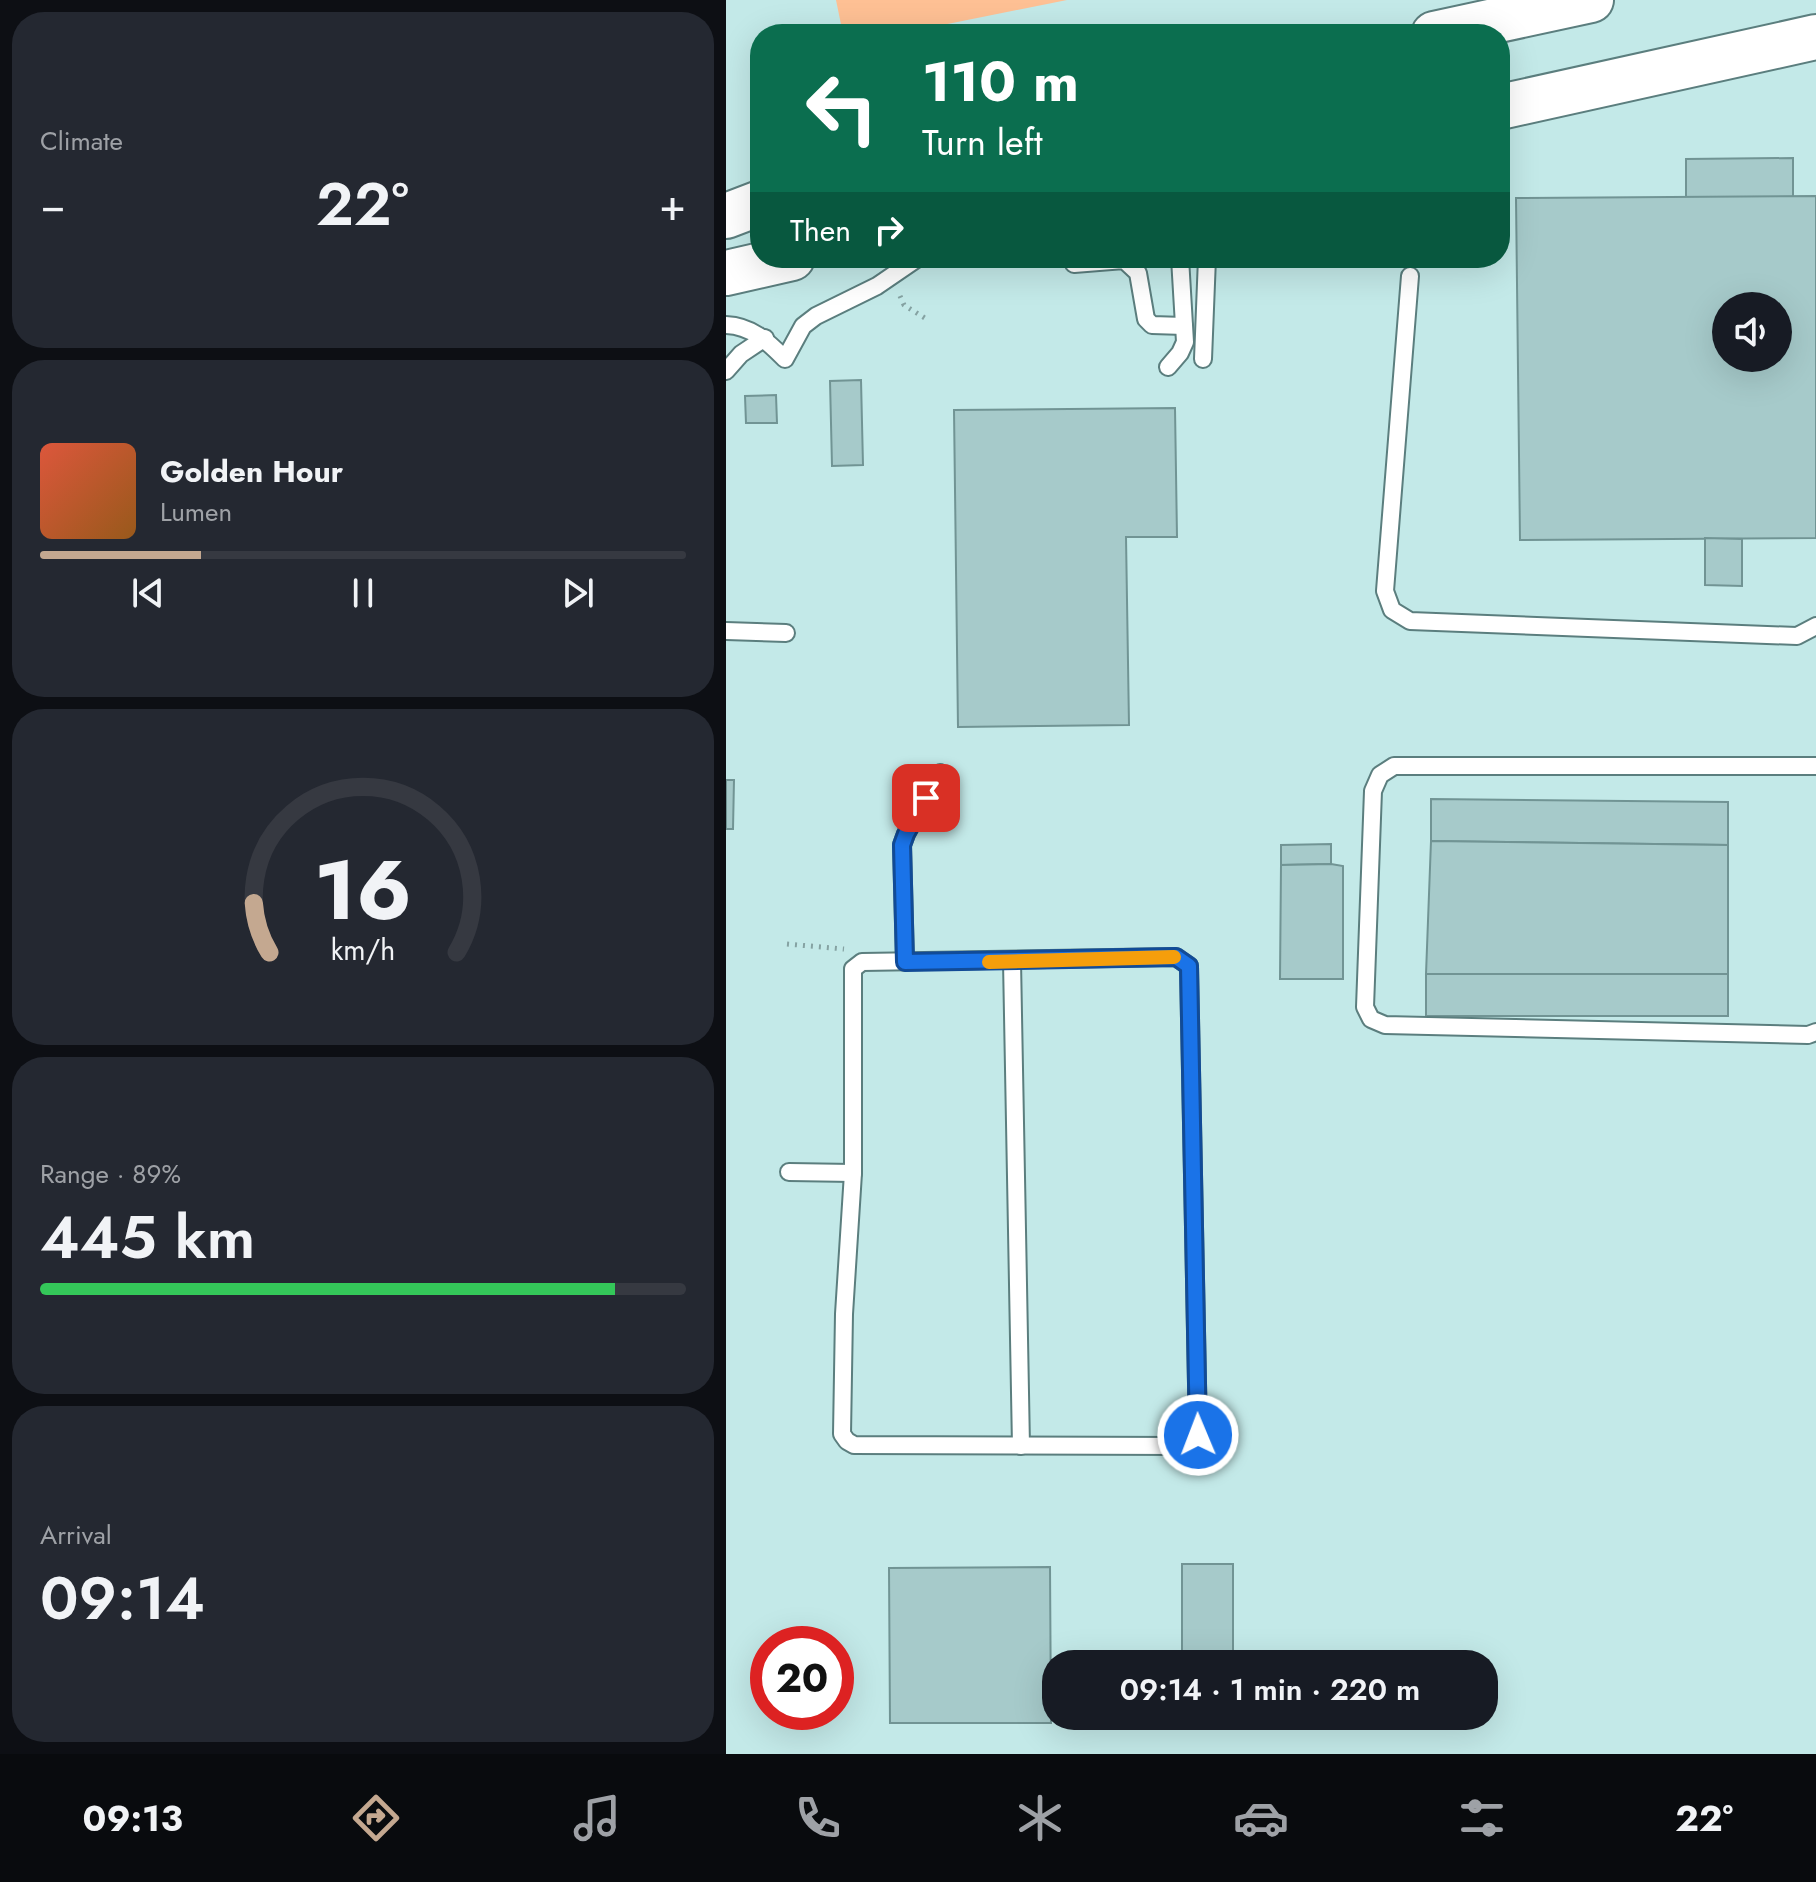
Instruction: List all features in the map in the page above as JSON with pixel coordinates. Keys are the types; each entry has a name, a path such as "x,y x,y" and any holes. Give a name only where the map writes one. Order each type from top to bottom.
{"highway":[{"path":"1480,24 1591,0"},
{"path":"1510,105 1816,37"},
{"path":"726,187 750,182"},
{"path":"726,216 750,207"},
{"path":"726,273 750,268"}],"lane":[{"path":"726,325 738,325 765,338 785,359 803,326 816,316 904,268"},
{"path":"1133,268 1138,273 1146,319 1152,325 1184,326"},
{"path":"1168,367 1185,342 1181,268"},
{"path":"1203,359 1207,268"},
{"path":"1410,276 1385,591 1392,610 1410,621 1767,635 1797,636 1816,626"},
{"path":"726,371 741,354 765,338"},
{"path":"726,631 786,633"},
{"path":"1816,766 1394,766 1380,775 1373,791 1365,1007 1371,1019 1385,1025 1808,1035 1816,1032"},
{"path":"905,962 902,845 940,773"},
{"path":"1176,957 1189,966 1198,1435 1194,1443 1185,1446 854,1445 842,1434 844,1314 853,1173 853,969 862,962 1012,961 1176,957"},
{"path":"1012,961 1021,1446"},
{"path":"789,1172 853,1173"}],"path":[{"path":"893,276 904,305 928,320"},
{"path":"787,944 853,949"}],"shaded area":[{"path":"836,0 1067,0 948,24 841,24"}],"building":[{"path":"1793,158 1793,197 1686,197 1686,159"},
{"path":"1816,196 1816,538 1520,540 1516,198"},
{"path":"861,380 863,465 832,466 830,381"},
{"path":"776,395 777,423 746,423 745,396"},
{"path":"1175,408 1177,537 1126,537 1129,725 958,727 954,410"},
{"path":"1705,538 1742,539 1742,586 1705,585"},
{"path":"726,780 734,780 733,829 726,829"},
{"path":"1431,799 1728,802 1728,845 1431,841"},
{"path":"1431,841 1728,845 1728,974 1426,974"},
{"path":"1331,844 1331,864 1281,865 1281,845"},
{"path":"1281,865 1343,866 1343,979 1280,979"},
{"path":"1426,974 1728,974 1728,1016 1426,1016"},
{"path":"1182,1564 1233,1564 1233,1650 1182,1650"},
{"path":"1050,1567 1051,1650 1042,1650 1042,1723 890,1723 889,1568"}],"slow traffic":[{"path":"989,962 1174,957"}],"route":[{"path":"926,798 902,845 905,962 1176,957 1189,966 1198,1435"}]}
